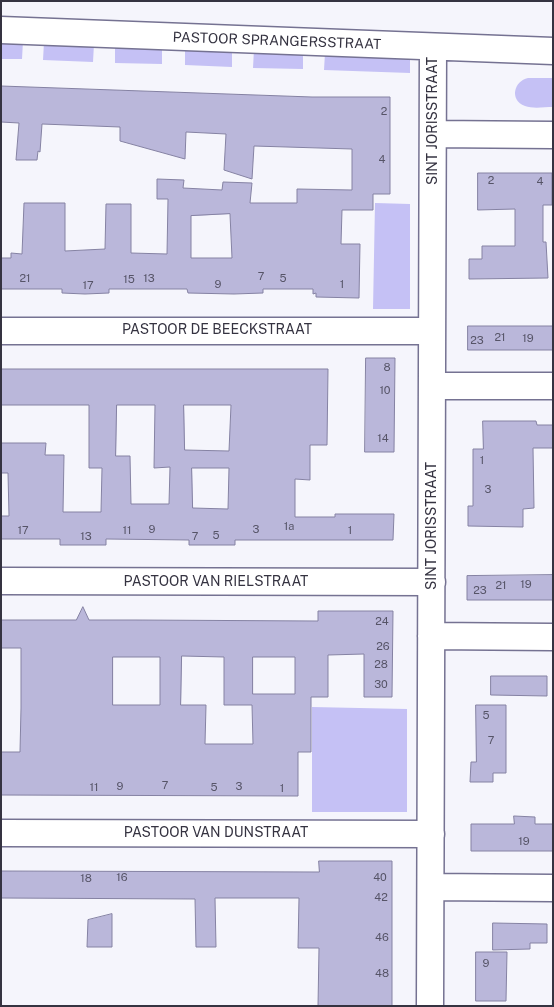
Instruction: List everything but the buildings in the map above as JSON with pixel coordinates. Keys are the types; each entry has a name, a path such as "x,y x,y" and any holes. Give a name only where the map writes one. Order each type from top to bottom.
{"street":[{"name":"PASTOOR SPRANGERSSTRAAT","path":"1,30 553,50"},
{"name":"SINT JORISSTRAAT","path":"430,1006 433,47"},
{"path":"433,134 553,135"},
{"name":"PASTOOR DE BEECKSTRAAT","path":"1,330 432,331"},
{"path":"432,386 553,386"},
{"name":"PASTOOR VAN RIELSTRAAT","path":"1,581 432,582"},
{"path":"431,636 553,637"},
{"name":"PASTOOR VAN DUNSTRAAT","path":"1,833 431,834"},
{"path":"431,887 553,888"}],"shaded area":[{"path":"1,40 23,41 22,59 1,59"},
{"path":"44,42 94,44 93,62 43,60"},
{"path":"115,44 162,46 162,64 115,63"},
{"path":"185,47 232,49 232,67 185,65"},
{"path":"254,49 303,52 303,69 253,68"},
{"path":"325,53 402,56 410,59 410,73 324,70"},
{"path":"528,78 553,78 553,107 528,107 517,100 515,91 519,83"},
{"path":"375,203 410,204 410,309 373,309"},
{"path":"312,707 407,709 407,812 312,812"}]}
